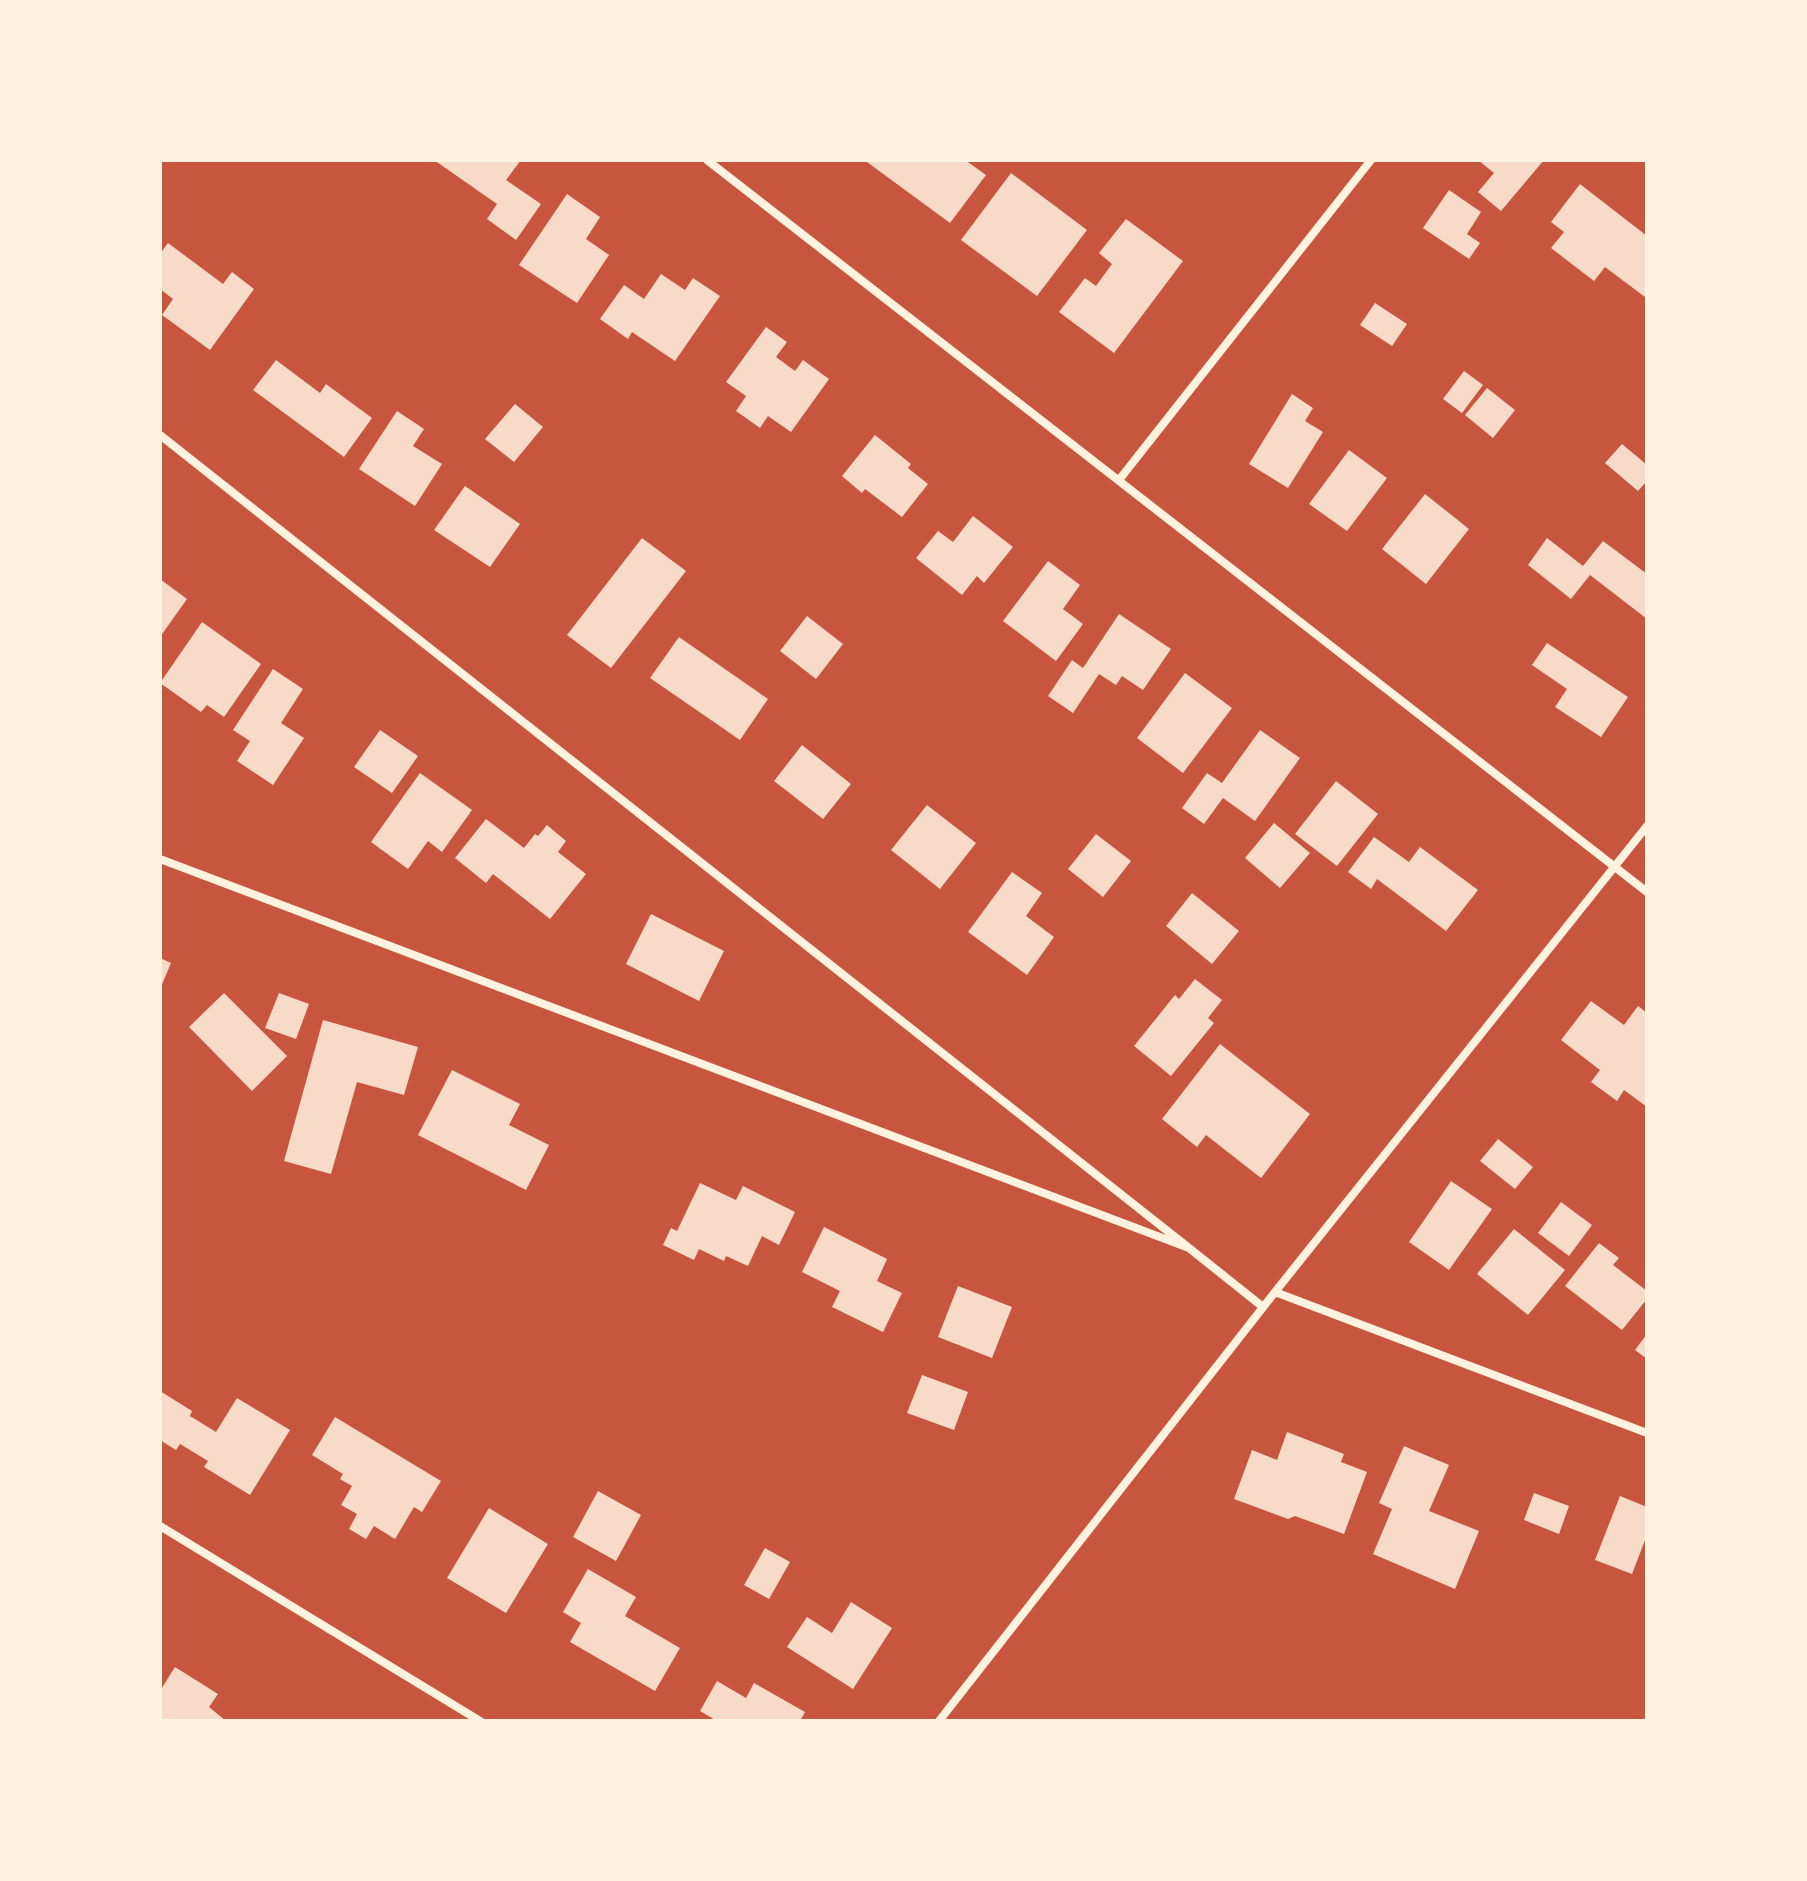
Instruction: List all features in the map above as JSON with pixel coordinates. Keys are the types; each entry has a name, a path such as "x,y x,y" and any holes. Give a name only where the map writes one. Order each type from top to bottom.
{"street":[{"path":"707,160 1647,892"},
{"path":"1119,480 1371,160"},
{"path":"160,435 1263,1307"},
{"path":"939,1721 1263,1307 1647,826"},
{"path":"160,859 1189,1248"},
{"path":"1275,1292 1647,1433"},
{"path":"160,1526 480,1721"}],"building":[{"path":"434,160 521,160 506,180 541,204 516,240 487,219 497,204"},
{"path":"868,160 965,160 986,175 950,223"},
{"path":"1478,160 1544,160 1501,211 1478,192 1494,173"},
{"path":"1011,173 1087,230 1037,296 961,240"},
{"path":"1580,184 1647,236 1645,297 1605,267 1594,281 1551,248 1564,232 1551,222"},
{"path":"1449,190 1481,212 1467,234 1480,243 1469,259 1423,228"},
{"path":"567,194 600,217 586,239 609,255 577,303 519,265"},
{"path":"1126,219 1183,261 1114,353 1059,312 1085,278 1096,286 1112,264 1099,253"},
{"path":"168,243 223,284 232,272 254,289 210,350 162,315 173,299 160,289 160,254"},
{"path":"661,274 685,290 693,278 720,296 675,361 632,332 628,339 600,319 624,285 644,299"},
{"path":"1375,303 1407,324 1392,346 1360,325"},
{"path":"766,327 787,342 776,357 795,371 803,360 829,379 791,432 768,416 760,428 736,411 746,396 726,382"},
{"path":"276,360 320,393 326,384 372,418 344,457 253,390"},
{"path":"1464,371 1483,385 1462,413 1443,399"},
{"path":"1487,388 1515,410 1493,438 1465,415"},
{"path":"1292,394 1313,408 1305,421 1323,432 1288,488 1249,464"},
{"path":"515,404 543,427 514,462 485,439"},
{"path":"397,411 424,429 413,446 442,464 415,506 359,469"},
{"path":"875,435 911,464 908,468 928,484 902,517 865,489 862,493 842,476"},
{"path":"1622,444 1647,465 1647,481 1638,491 1605,463"},
{"path":"1349,450 1387,478 1347,531 1309,504"},
{"path":"465,486 520,524 490,567 434,530"},
{"path":"1425,494 1469,529 1426,584 1382,549"},
{"path":"973,516 1013,547 984,583 977,576 962,595 916,558 938,531 953,542"},
{"path":"642,538 686,571 611,668 567,635"},
{"path":"1547,538 1583,566 1603,541 1647,574 1647,619 1590,575 1571,599 1528,565"},
{"path":"1048,561 1080,585 1063,609 1083,624 1056,661 1003,621"},
{"path":"160,579 187,599 160,637"},
{"path":"1119,614 1171,649 1143,690 1122,676 1116,685 1099,674 1073,713 1048,696 1072,660 1083,668"},
{"path":"807,616 843,644 816,679 780,651"},
{"path":"202,622 261,664 224,717 207,705 201,712 160,683"},
{"path":"679,637 768,699 740,740 650,678"},
{"path":"1547,643 1628,697 1601,737 1555,707 1567,689 1532,665"},
{"path":"273,669 303,689 281,723 304,738 273,785 237,761 250,741 233,730"},
{"path":"1185,673 1232,708 1183,773 1137,738"},
{"path":"380,730 418,756 392,793 354,767"},
{"path":"1260,730 1300,758 1255,821 1223,798 1204,824 1182,808 1207,773 1222,783"},
{"path":"802,745 851,784 823,819 774,781"},
{"path":"420,773 472,810 442,852 428,841 408,869 371,842"},
{"path":"1336,781 1378,814 1337,866 1295,834"},
{"path":"927,805 976,843 940,889 891,850"},
{"path":"486,819 524,848 547,825 566,841 558,852 586,874 550,919 493,874 486,883 455,858"},
{"path":"1274,823 1310,853 1280,888 1245,858"},
{"path":"1096,834 1131,861 1103,897 1068,869"},
{"path":"1374,837 1409,862 1420,847 1478,890 1446,931 1377,879 1371,889 1348,872"},
{"path":"1012,872 1042,893 1026,916 1054,937 1027,975 968,932"},
{"path":"1192,893 1239,931 1212,964 1166,926"},
{"path":"651,914 724,951 699,1001 626,964"},
{"path":"160,958 171,963 160,989"},
{"path":"1195,979 1222,1000 1208,1018 1214,1023 1171,1076 1134,1046 1175,995 1179,999"},
{"path":"224,993 287,1056 252,1091 189,1027"},
{"path":"279,993 309,1004 296,1039 265,1028"},
{"path":"1591,1001 1624,1025 1638,1006 1647,1013 1647,1107 1624,1090 1617,1101 1591,1082 1600,1070 1561,1040"},
{"path":"323,1020 418,1047 404,1095 357,1082 331,1174 284,1161"},
{"path":"1220,1044 1310,1114 1261,1178 1206,1135 1197,1147 1162,1119"},
{"path":"452,1070 520,1104 509,1125 549,1145 526,1190 418,1135"},
{"path":"1498,1139 1533,1167 1515,1189 1480,1161"},
{"path":"1451,1181 1492,1209 1449,1270 1409,1242"},
{"path":"700,1183 736,1200 743,1186 795,1212 779,1245 762,1236 748,1266 726,1256 724,1261 699,1249 694,1260 663,1245 671,1228 677,1231"},
{"path":"1561,1202 1592,1225 1569,1256 1538,1233"},
{"path":"824,1227 887,1259 877,1281 902,1293 883,1332 832,1307 840,1291 802,1272"},
{"path":"1514,1229 1565,1270 1528,1315 1477,1274"},
{"path":"1599,1243 1619,1258 1613,1265 1647,1291 1647,1299 1622,1330 1565,1286"},
{"path":"958,1286 1012,1307 992,1358 938,1337"},
{"path":"1647,1334 1647,1359 1635,1350"},
{"path":"922,1375 968,1392 954,1430 907,1413"},
{"path":"160,1391 192,1411 190,1416 216,1432 237,1398 290,1430 250,1495 204,1467 208,1461 180,1444 176,1450 160,1440"},
{"path":"335,1417 441,1481 422,1512 414,1507 395,1539 374,1526 366,1539 349,1529 357,1514 341,1505 352,1486 340,1479 343,1474 312,1455"},
{"path":"1287,1432 1344,1454 1341,1462 1367,1472 1344,1534 1295,1516 1288,1519 1234,1499 1252,1450 1277,1460"},
{"path":"1404,1446 1449,1465 1429,1511 1479,1531 1455,1589 1373,1554 1392,1509 1379,1503"},
{"path":"598,1491 641,1515 616,1561 573,1537"},
{"path":"1534,1493 1569,1506 1559,1534 1524,1520"},
{"path":"1620,1496 1647,1507 1647,1535 1632,1574 1595,1560"},
{"path":"489,1508 548,1544 506,1613 447,1578"},
{"path":"765,1548 790,1562 769,1599 744,1585"},
{"path":"588,1569 636,1597 625,1616 680,1648 655,1691 570,1642 581,1623 563,1612"},
{"path":"851,1602 892,1628 853,1689 787,1647 807,1617 832,1633"},
{"path":"175,1667 218,1694 209,1707 226,1721 160,1721 160,1691"},
{"path":"717,1681 746,1698 754,1683 805,1712 800,1721 717,1721 700,1711"}]}
